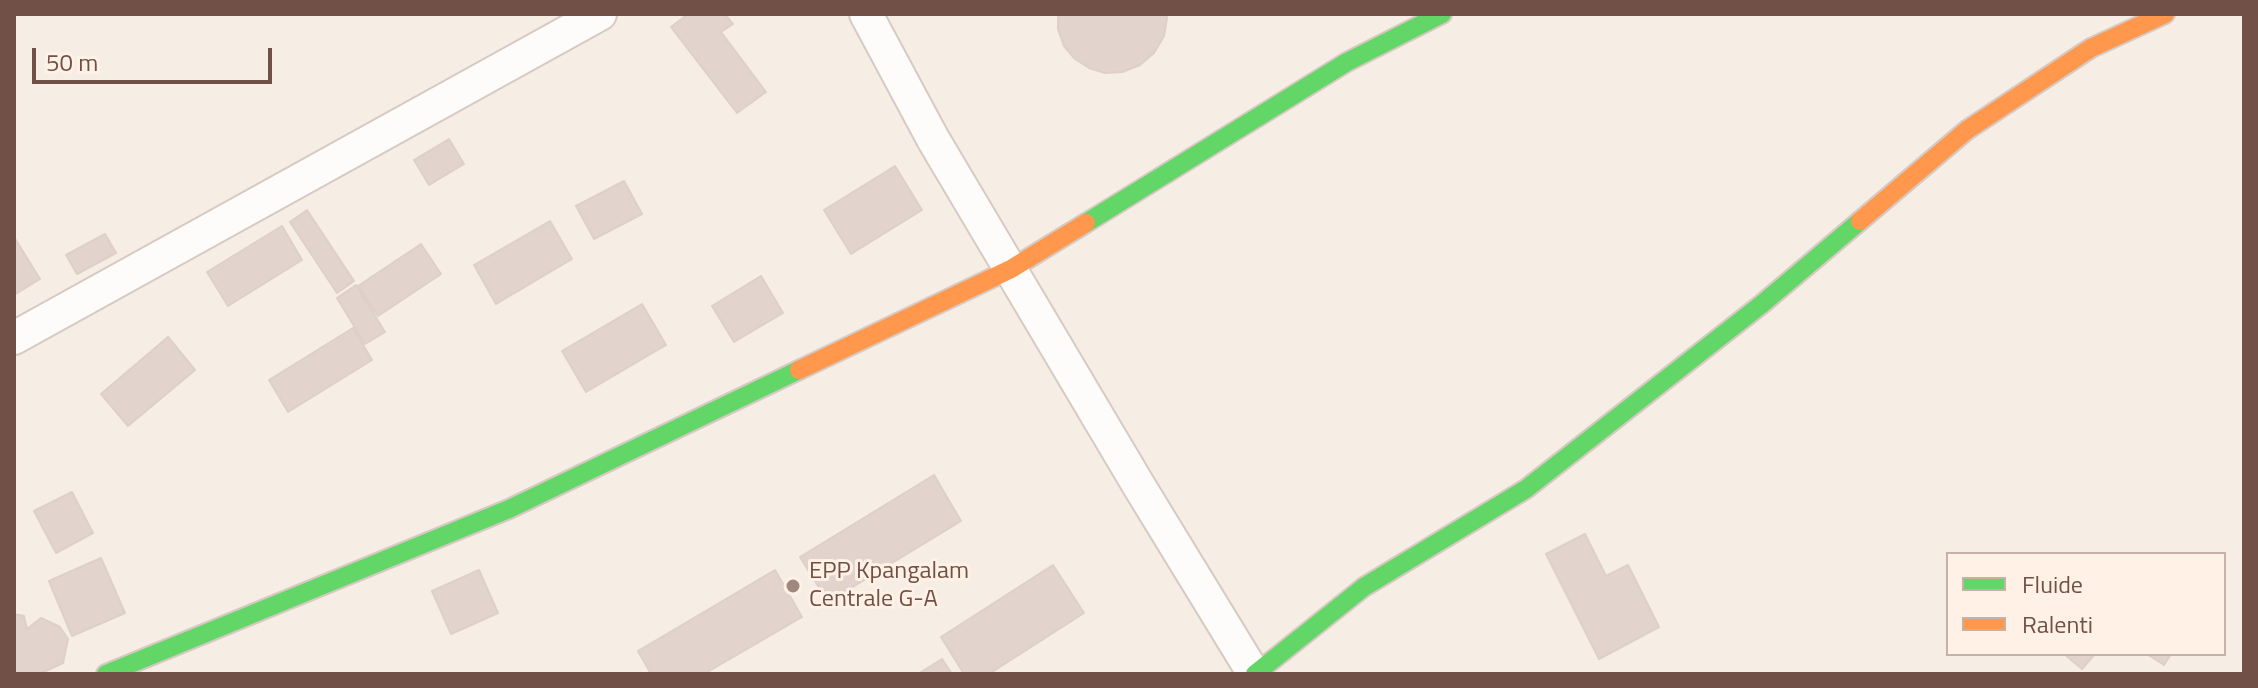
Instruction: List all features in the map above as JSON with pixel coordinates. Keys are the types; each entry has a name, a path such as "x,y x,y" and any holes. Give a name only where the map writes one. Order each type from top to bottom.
{"street":[{"path":"14,338 600,14"},
{"path":"866,14 933,139 1254,674 1364,587 1526,489 1762,304 1967,130 2091,48 2165,14"},
{"path":"106,674 509,509 1011,269 1347,62 1442,14"}],"building":[{"path":"688,14 725,14 733,24 721,32 766,92 737,113 671,27"},
{"path":"1058,14 1166,14 1167,18 1164,36 1154,53 1140,65 1122,72 1105,73 1075,59 1064,46 1058,29"},
{"path":"449,139 464,164 429,185 414,160"},
{"path":"895,166 922,210 851,254 824,210"},
{"path":"624,181 642,214 594,239 576,206"},
{"path":"307,210 354,281 337,293 290,222"},
{"path":"550,221 572,259 496,304 474,265"},
{"path":"282,226 302,260 228,306 207,272"},
{"path":"105,234 116,253 77,274 66,255"},
{"path":"14,237 40,279 14,295"},
{"path":"421,244 441,274 378,316 358,286"},
{"path":"761,276 783,313 734,342 712,306"},
{"path":"356,285 385,332 365,344 337,298"},
{"path":"642,304 666,345 586,392 562,351"},
{"path":"353,328 372,360 288,412 269,380"},
{"path":"168,337 195,370 128,426 101,394"},
{"path":"934,475 961,521 828,602 800,557"},
{"path":"72,492 93,533 56,553 34,511"},
{"path":"1585,534 1606,576 1628,565 1659,627 1599,659 1546,554"},
{"path":"101,558 125,613 72,636 49,581"},
{"path":"1053,565 1084,613 989,674 964,674 941,637"},
{"path":"479,570 498,613 451,634 432,591"},
{"path":"775,570 802,617 704,674 651,674 638,651"},
{"path":"14,614 24,616 27,629 41,618 60,627 68,639 63,663 39,674 14,674"},
{"path":"2066,656 2093,656 2082,669"},
{"path":"2150,656 2170,656 2164,665"},
{"path":"942,659 952,674 918,674"}],"traffic: fast":[{"path":"1086,223 1347,62 1442,14"},
{"path":"1255,674 1364,587 1526,489 1762,304 1860,221"},
{"path":"106,674 509,509 799,370"}],"traffic: slow":[{"path":"1860,221 1967,130 2091,48 2165,14"},
{"path":"799,370 1011,269 1086,223"}],"place":[{"name":"EPP Kpangalam Centrale G-A","path":"793,586"}]}
